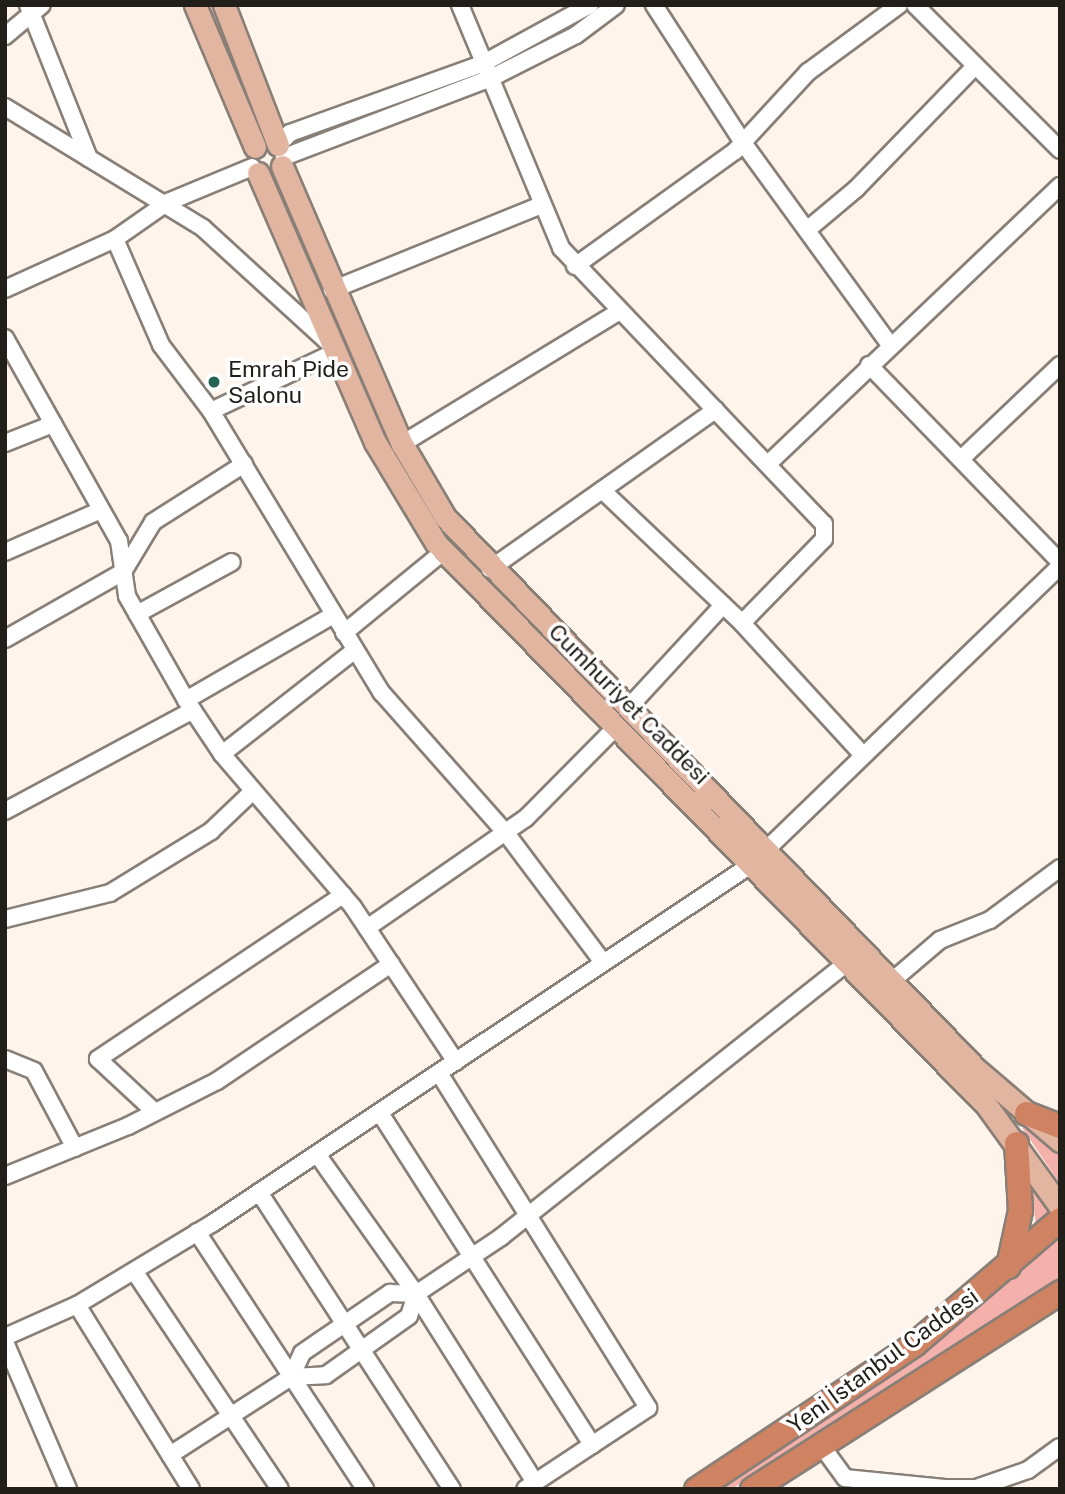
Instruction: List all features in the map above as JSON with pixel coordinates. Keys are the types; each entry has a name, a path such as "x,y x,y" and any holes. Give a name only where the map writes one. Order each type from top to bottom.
{"highway":[{"path":"1026,1113 1060,1126"},
{"path":"1009,1265 1021,1202 1016,1143"},
{"name":"Yeni İstanbul Caddesi","path":"695,1488 914,1344 1060,1219"},
{"name":"Yeni İstanbul Caddesi","path":"752,1489 1051,1306 1060,1292"}],"main road":[{"name":"Cumhuriyet Caddesi","path":"195,5 331,348 395,481 443,552 615,727 760,856 1026,1113 1060,1141"},
{"name":"Cumhuriyet Caddesi","path":"224,5 332,290 402,444 445,517 491,569 629,707 760,856 848,962 1016,1143 1060,1207"},
{"path":"255,162 281,156"},
{"path":"255,162 272,175 281,156"}],"street":[{"path":"460,5 541,205 575,266 818,513 825,531 742,623"},
{"path":"281,156 290,133 484,63 590,5"},
{"path":"281,156 491,78 576,35 616,5"},
{"path":"654,5 744,144 890,345"},
{"path":"575,266 744,144 808,72 899,5"},
{"path":"915,5 1060,150"},
{"path":"5,36 33,7 89,159"},
{"path":"807,230 856,190 975,66"},
{"path":"5,107 89,159 167,202 331,348 211,411"},
{"path":"5,289 115,239 167,202 255,162"},
{"path":"769,463 1060,186"},
{"path":"332,290 541,205"},
{"path":"115,239 161,345 211,411 382,693 506,833 603,962"},
{"path":"402,444 618,312"},
{"path":"6,342 119,541 123,572 137,614 189,705 222,754 343,895 456,1062"},
{"path":"5,1336 77,1305 197,1232 380,1113 760,856 1060,564 962,458 869,365"},
{"path":"962,458 1060,365"},
{"path":"491,569 715,410"},
{"path":"5,443 53,424"},
{"path":"5,639 123,572 153,522 244,464"},
{"path":"602,489 742,623 862,754"},
{"path":"5,552 101,510"},
{"path":"344,633 443,552"},
{"path":"137,614 232,562"},
{"path":"629,707 723,605"},
{"path":"5,811 189,705 333,615"},
{"path":"222,754 355,650"},
{"path":"367,928 506,833 615,727"},
{"path":"5,919 110,893 211,831 253,791"},
{"path":"891,981 940,940 990,920 1060,868"},
{"path":"155,1112 98,1059 343,895"},
{"path":"291,1377 302,1353 390,1293 416,1294 472,1257 528,1216 848,962"},
{"path":"5,1176 155,1112 227,1074 391,964"},
{"path":"5,1059 34,1071 75,1148"},
{"path":"317,1154 416,1294 530,1485 648,1408 439,1073"},
{"path":"380,1113 592,1445"},
{"path":"259,1192 364,1349 452,1489"},
{"path":"197,1232 365,1489"},
{"path":"134,1270 280,1489"},
{"path":"170,1455 291,1377 326,1375 409,1316 416,1294"},
{"path":"77,1305 191,1489"},
{"path":"5,1342 68,1489"},
{"path":"821,1446 845,1478 945,1488 976,1488 1028,1469 1060,1447"}],"shaded area":[{"path":"204,5 213,5 262,136 249,104"},
{"path":"281,193 385,431 439,523 747,838 671,772 461,561 413,498"},
{"path":"1023,1126 1060,1154 1060,1184 1023,1129"},
{"path":"1028,1179 1053,1211 1036,1225 1033,1203"},
{"path":"1060,1236 1060,1279 1034,1299 732,1489 716,1489 880,1382"}],"place":[{"name":"Emrah Pide Salonu","path":"214,382"}]}
